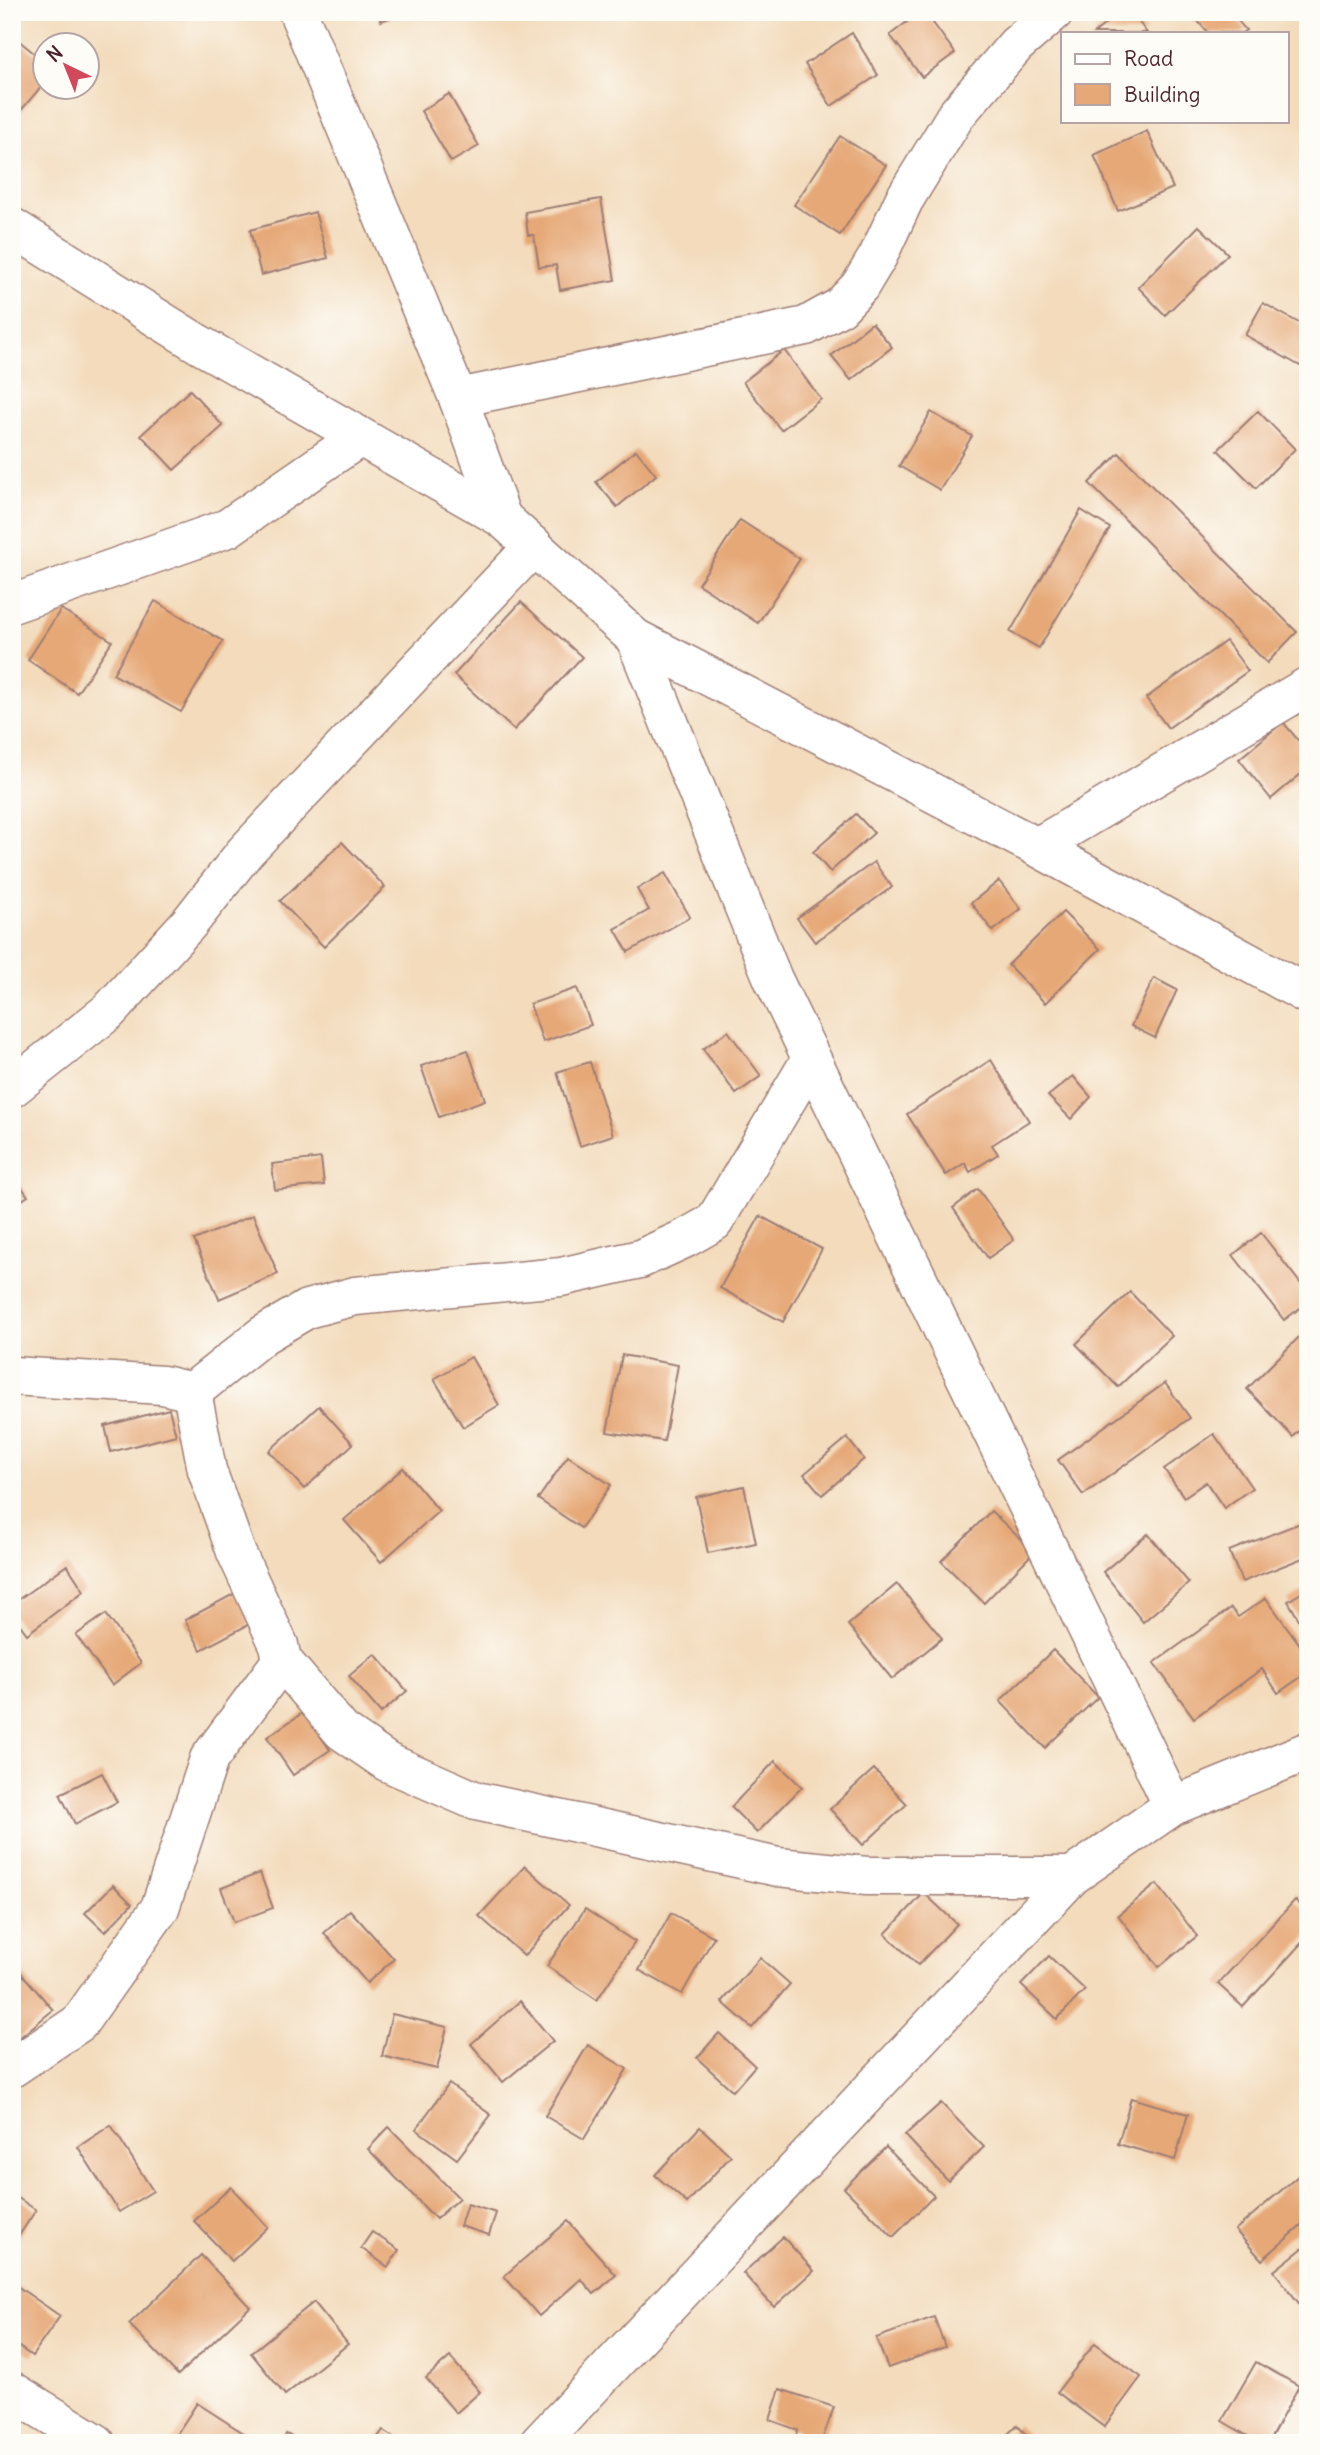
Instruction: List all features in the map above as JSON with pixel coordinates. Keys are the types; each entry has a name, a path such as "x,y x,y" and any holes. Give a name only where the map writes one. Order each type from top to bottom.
{"street":[{"path":"298,12 458,398 502,518"},
{"path":"458,398 806,326 840,307 860,286 878,256 904,201 956,115 1016,45 1054,12"},
{"path":"12,227 197,344 502,518 635,638 1037,846 1308,995"},
{"path":"12,604 228,528 360,437"},
{"path":"12,1088 109,1011 190,922 245,852 534,546"},
{"path":"635,638 773,979 1173,1807"},
{"path":"1037,846 1308,687"},
{"path":"192,1392 263,1335 307,1309 355,1296 561,1276 640,1259 686,1238 714,1222 811,1059"},
{"path":"12,1376 163,1385 192,1392"},
{"path":"192,1392 206,1470 236,1552 279,1645 282,1660 342,1731 387,1762 476,1801 778,1867 867,1876 1072,1876"},
{"path":"12,2068 79,2023 160,1908 209,1759 282,1660"},
{"path":"539,2443 1072,1876 1173,1807 1308,1751"},
{"path":"12,2391 96,2443"}],"building":[{"path":"377,12 404,12 404,13 381,21"},
{"path":"920,12 925,12 955,53 922,77 890,35"},
{"path":"1120,12 1131,12 1146,32 1095,32"},
{"path":"1190,12 1230,12 1246,30 1243,32 1207,32"},
{"path":"852,33 878,75 831,106 805,64"},
{"path":"12,35 32,51 32,97 12,121"},
{"path":"449,94 479,146 451,162 421,111"},
{"path":"1147,131 1173,188 1118,211 1094,155"},
{"path":"840,136 886,165 840,235 794,205"},
{"path":"601,199 615,280 560,290 556,265 539,267 534,235 528,235 525,212"},
{"path":"315,212 328,258 261,275 250,230"},
{"path":"1199,226 1228,254 1165,315 1138,287"},
{"path":"1263,303 1308,328 1308,352 1300,366 1245,335"},
{"path":"872,323 892,347 851,380 831,356"},
{"path":"784,350 821,399 781,430 743,382"},
{"path":"190,390 223,426 174,470 141,435"},
{"path":"1258,411 1295,449 1256,488 1218,450"},
{"path":"931,412 972,436 940,490 899,466"},
{"path":"636,450 656,475 617,507 596,482"},
{"path":"1119,453 1297,632 1267,663 1089,483"},
{"path":"1081,510 1110,528 1039,648 1010,632"},
{"path":"740,520 800,559 758,623 698,584"},
{"path":"155,601 223,641 181,712 113,674"},
{"path":"521,602 582,657 514,730 454,675"},
{"path":"61,609 112,641 77,693 28,660"},
{"path":"1226,641 1248,671 1168,728 1146,698"},
{"path":"1283,722 1308,752 1308,768 1271,799 1239,759"},
{"path":"856,814 874,833 830,872 813,852"},
{"path":"342,842 385,887 324,947 280,901"},
{"path":"874,862 892,887 815,942 797,918"},
{"path":"665,873 690,917 628,952 615,929 649,910 637,889"},
{"path":"999,881 1021,909 993,931 971,903"},
{"path":"1063,912 1100,949 1045,1003 1008,965"},
{"path":"1154,978 1177,990 1155,1038 1131,1026"},
{"path":"577,988 591,1025 543,1042 530,1004"},
{"path":"728,1031 761,1076 736,1094 703,1049"},
{"path":"468,1050 485,1100 439,1117 421,1066"},
{"path":"991,1060 1029,1121 992,1145 998,1154 970,1172 965,1163 946,1175 907,1114"},
{"path":"590,1062 613,1135 580,1146 557,1072"},
{"path":"1073,1076 1091,1097 1071,1119 1048,1096"},
{"path":"321,1158 324,1185 275,1190 272,1164"},
{"path":"12,1174 28,1196 12,1207"},
{"path":"978,1189 1014,1240 988,1258 953,1208"},
{"path":"253,1215 278,1274 219,1299 194,1240"},
{"path":"760,1216 822,1249 783,1322 720,1288"},
{"path":"1261,1233 1308,1293 1308,1302 1284,1320 1233,1255"},
{"path":"1130,1292 1172,1336 1118,1387 1076,1344"},
{"path":"1303,1333 1308,1337 1308,1423 1293,1437 1247,1389"},
{"path":"622,1355 678,1365 664,1441 607,1432"},
{"path":"471,1357 499,1405 463,1427 434,1379"},
{"path":"1165,1383 1190,1418 1083,1495 1058,1460"},
{"path":"319,1406 353,1444 304,1489 269,1451"},
{"path":"169,1409 176,1435 111,1452 105,1426"},
{"path":"1214,1434 1252,1488 1224,1508 1206,1482 1184,1497 1164,1469"},
{"path":"847,1438 864,1459 822,1495 804,1474"},
{"path":"568,1456 611,1485 581,1528 538,1499"},
{"path":"403,1468 439,1511 381,1562 344,1520"},
{"path":"744,1486 756,1543 708,1553 696,1497"},
{"path":"991,1511 1034,1552 984,1603 941,1561"},
{"path":"1308,1520 1308,1556 1242,1582 1229,1551"},
{"path":"1148,1534 1189,1583 1143,1622 1103,1572"},
{"path":"67,1565 84,1591 27,1634 12,1614 12,1604"},
{"path":"897,1584 942,1638 892,1679 848,1625"},
{"path":"1308,1589 1308,1635 1288,1601"},
{"path":"241,1590 257,1620 201,1650 185,1620"},
{"path":"1266,1598 1308,1656 1308,1672 1278,1693 1262,1669 1194,1718 1154,1663 1231,1608 1238,1617"},
{"path":"106,1614 141,1663 112,1685 76,1635"},
{"path":"1053,1650 1098,1697 1045,1748 1000,1701"},
{"path":"375,1654 407,1691 381,1713 349,1676"},
{"path":"304,1712 330,1750 293,1775 267,1737"},
{"path":"775,1761 802,1787 757,1833 731,1807"},
{"path":"874,1769 907,1804 863,1845 830,1809"},
{"path":"102,1773 117,1802 75,1824 60,1794"},
{"path":"525,1866 569,1905 524,1956 479,1916"},
{"path":"260,1873 273,1908 234,1922 221,1888"},
{"path":"1157,1884 1197,1936 1159,1967 1118,1915"},
{"path":"113,1885 132,1904 105,1932 85,1913"},
{"path":"924,1893 957,1924 918,1965 885,1934"},
{"path":"1295,1900 1308,1912 1308,1936 1243,2007 1218,1984"},
{"path":"585,1909 635,1942 597,2000 547,1966"},
{"path":"350,1910 394,1959 367,1983 324,1933"},
{"path":"671,1913 714,1937 682,1994 639,1970"},
{"path":"1049,1956 1085,1990 1057,2019 1021,1985"},
{"path":"760,1958 790,1984 752,2028 722,2002"},
{"path":"12,1962 53,2010 12,2044"},
{"path":"520,2001 553,2041 503,2082 471,2044"},
{"path":"392,2014 447,2027 437,2069 382,2056"},
{"path":"719,2033 755,2066 733,2091 697,2058"},
{"path":"588,2045 627,2069 584,2139 545,2116"},
{"path":"449,2084 491,2115 457,2159 416,2129"},
{"path":"1131,2098 1188,2114 1175,2160 1118,2144"},
{"path":"941,2103 984,2147 948,2181 905,2135"},
{"path":"111,2125 153,2191 119,2212 78,2147"},
{"path":"389,2127 459,2198 436,2219 368,2149"},
{"path":"700,2127 731,2156 687,2203 655,2175"},
{"path":"886,2147 934,2196 893,2237 844,2188"},
{"path":"1305,2170 1308,2220 1262,2260 1235,2230"},
{"path":"231,2187 268,2227 232,2261 194,2221"},
{"path":"12,2194 36,2210 12,2246"},
{"path":"467,2204 496,2213 489,2235 460,2226"},
{"path":"568,2221 616,2275 594,2294 581,2279 539,2316 504,2276"},
{"path":"372,2232 399,2250 388,2267 361,2248"},
{"path":"783,2237 814,2271 774,2307 743,2273"},
{"path":"1308,2244 1308,2315 1274,2271"},
{"path":"201,2255 250,2307 178,2375 129,2324"},
{"path":"14,2284 60,2316 32,2356 12,2342"},
{"path":"314,2302 348,2344 285,2395 251,2353"},
{"path":"934,2317 945,2347 888,2368 876,2338"},
{"path":"1095,2343 1141,2377 1104,2427 1057,2392"},
{"path":"450,2357 480,2392 456,2413 426,2378"},
{"path":"1256,2362 1299,2386 1268,2443 1260,2443 1222,2421"},
{"path":"780,2389 834,2407 821,2443 793,2443 798,2430 770,2420"},
{"path":"197,2403 254,2440 252,2443 171,2443"},
{"path":"1017,2425 1034,2443 999,2443"},
{"path":"383,2430 402,2443 374,2443"},
{"path":"286,2434 305,2443 282,2443"}]}
